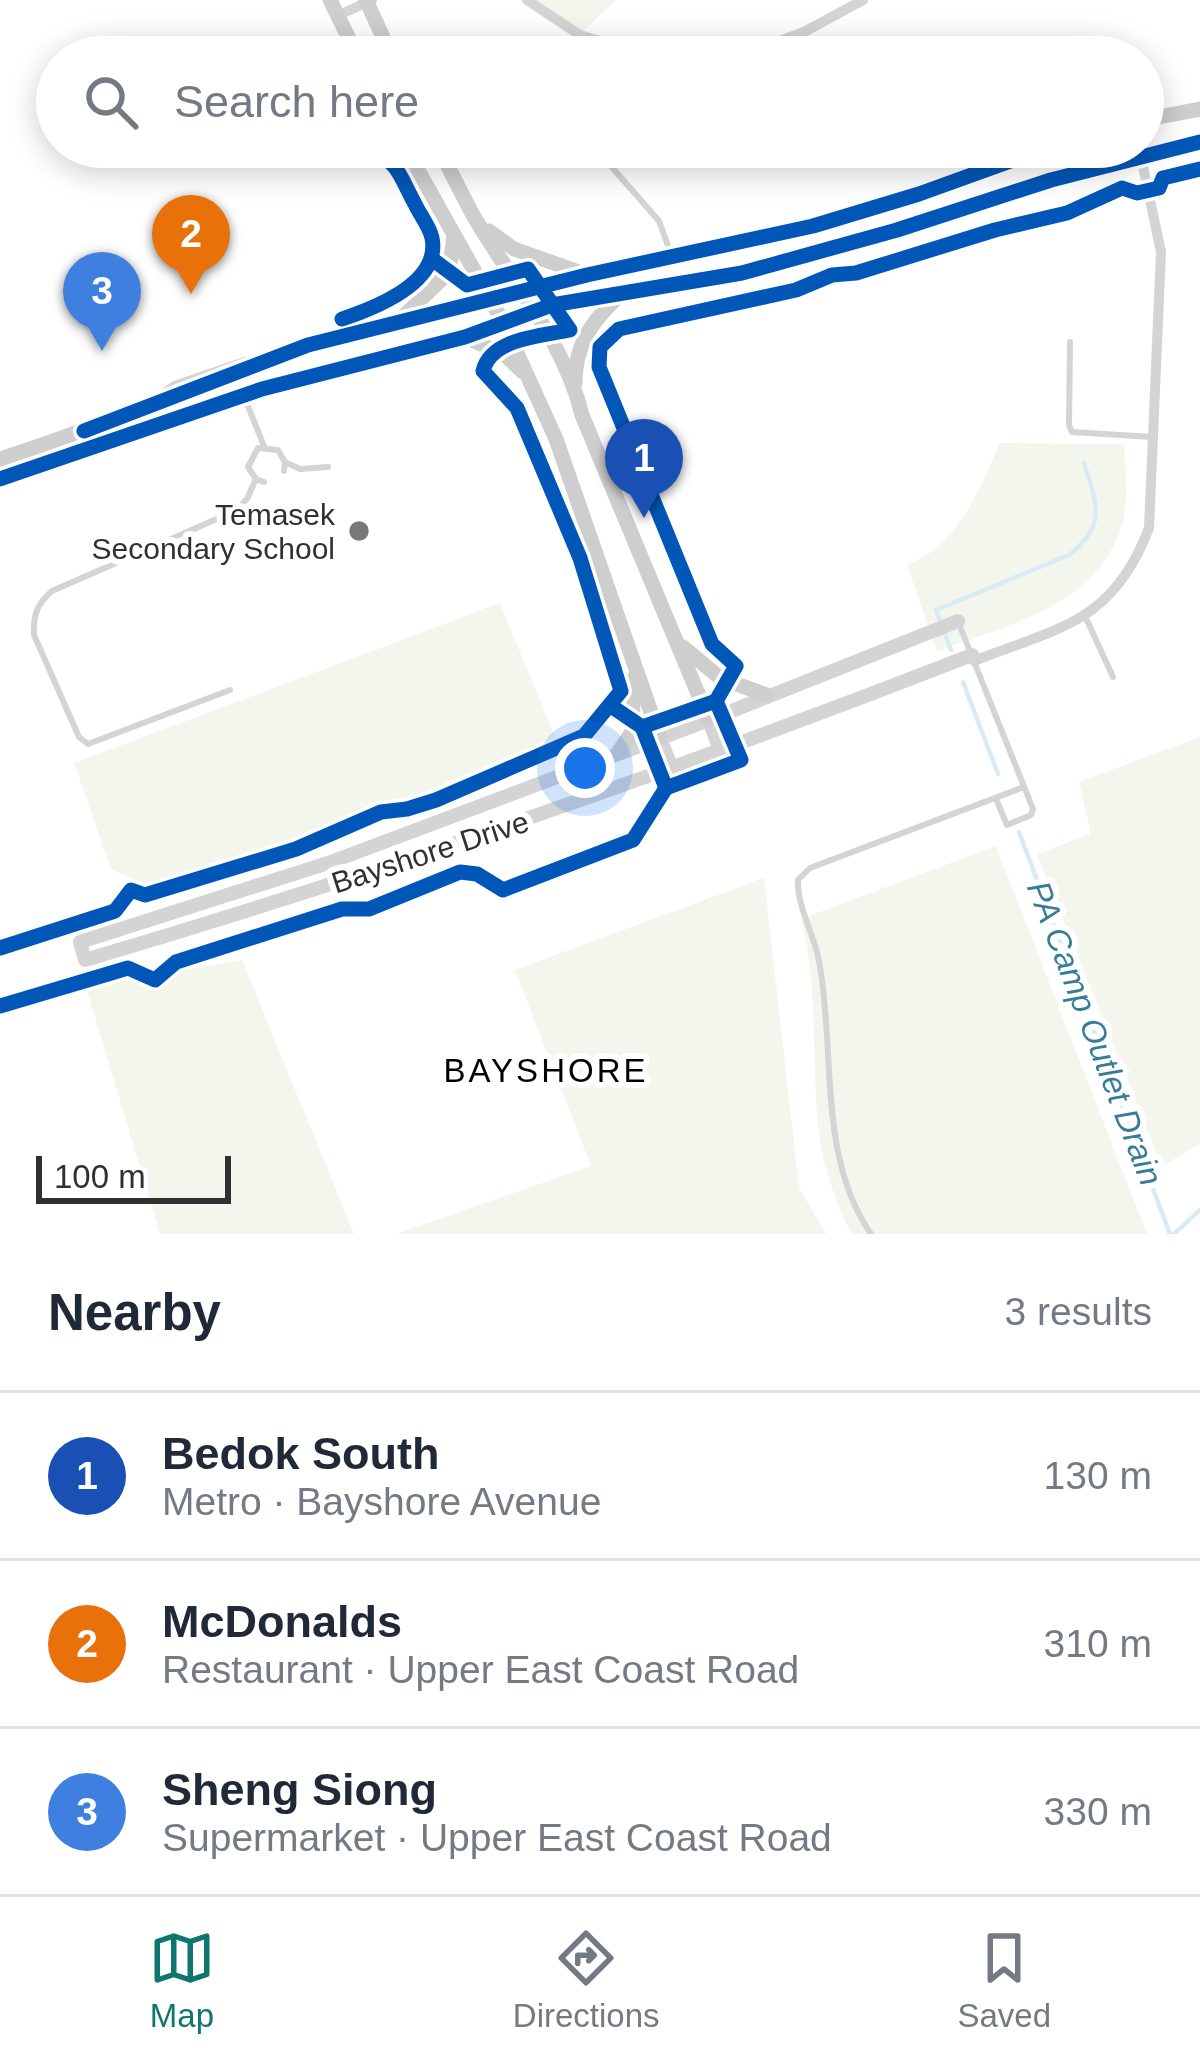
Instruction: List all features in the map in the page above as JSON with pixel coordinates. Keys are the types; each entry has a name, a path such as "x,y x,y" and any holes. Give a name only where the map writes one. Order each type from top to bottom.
{"main road":[{"path":"368,1 383,36"},
{"path":"333,8 347,36"},
{"path":"1164,116 1200,109"},
{"path":"1164,151 1200,142"},
{"path":"417,168 530,378 556,439 660,738"},
{"path":"450,168 474,217 536,310 575,388 582,415 710,720"},
{"path":"0,460 308,345 587,275 813,226 991,168"},
{"path":"0,479 243,395 465,337 536,310 742,273 1098,168"},
{"path":"474,217 503,243 587,275"},
{"path":"400,320 449,272 454,234"},
{"path":"575,388 583,336 621,294"},
{"path":"465,337 505,355 530,378"},
{"path":"676,641 720,678 766,695"},
{"path":"616,754 632,732 635,687 630,651"}],"street":[{"path":"527,0 583,36"},
{"path":"794,36 862,0"},
{"path":"333,8 368,1"},
{"path":"973,658 1085,616 1120,587 1136,562 1153,505 1161,252 1143,168"},
{"name":"Bayshore Drive","path":"958,621 328,863 80,942 86,960 335,884 673,770 973,658"},
{"path":"710,720 722,753"},
{"path":"660,738 673,770"},
{"path":"98,936 104,955"}],"lane":[{"path":"613,168 659,221 672,258"},
{"path":"1070,342 1072,432 1155,437"},
{"path":"148,407 155,395 174,384 244,360"},
{"path":"243,395 265,446"},
{"path":"230,690 88,744 80,737 34,635 39,602 52,591 235,511 260,480 249,460 257,448 278,450 284,466 328,466"},
{"path":"1085,616 1113,677"},
{"path":"958,621 1034,809 1005,824 996,799"},
{"path":"871,1234 852,1199 837,1147 825,1001 797,880 810,868 1024,787"}],"shaded area":[{"path":"534,0 616,0 583,31"},
{"path":"1000,443 1124,444 1126,501 1116,541 1100,567 1054,605 937,651 907,565 940,545 965,515"},
{"path":"500,603 555,737 417,795 371,804 279,844 146,885 111,869 74,763"},
{"path":"1200,737 1200,1144 1162,1166 1037,854 1091,834 1079,782"},
{"path":"996,846 1147,1234 851,1234 836,1198 819,1135 810,973 801,919"},
{"path":"764,878 799,1188 826,1234 396,1234 591,1166 515,970"},
{"path":"242,960 354,1234 160,1234 86,987"}],"waterway":[{"path":"951,650 936,610 1069,555 1089,534 1096,514 1084,463"},
{"path":"963,682 998,774"},
{"name":"PA Camp Outlet Drain","path":"1019,832 1170,1234"},
{"name":"PA Camp Outlet Drain","path":"1174,1234 1200,1210"}],"cycle path":[{"path":"1164,151 1200,142"},
{"path":"342,319 403,291 416,281 432,254 431,234 395,168"},
{"path":"84,431 308,345 587,275 813,226 991,168"},
{"path":"0,479 262,389 465,337 552,305 742,273 1098,168"},
{"path":"716,701 736,666 712,644 599,367 600,347 619,329 796,290 832,275 856,273 1067,213 1122,188 1137,193 1159,188 1163,178 1200,169"},
{"path":"0,948 115,911 131,890 145,895 296,849 381,812 436,800 584,736 621,691 580,558 517,408 483,371 488,360 507,345 570,330 528,269 467,285 432,259"},
{"path":"611,706 642,727 666,788 741,760 716,701 642,727"},
{"path":"0,1006 128,968 155,980 176,962 342,909 369,909 460,872 477,874 503,890 633,840 666,788"}],"place":[{"name":"McDonalds","path":"191,294"},
{"name":"Sheng Siong","path":"102,351"},
{"name":"Bedok South","path":"644,518"},
{"name":"Temasek Secondary School","path":"359,531"}],"district":[{"name":"BAYSHORE","path":"546,1070"}]}
